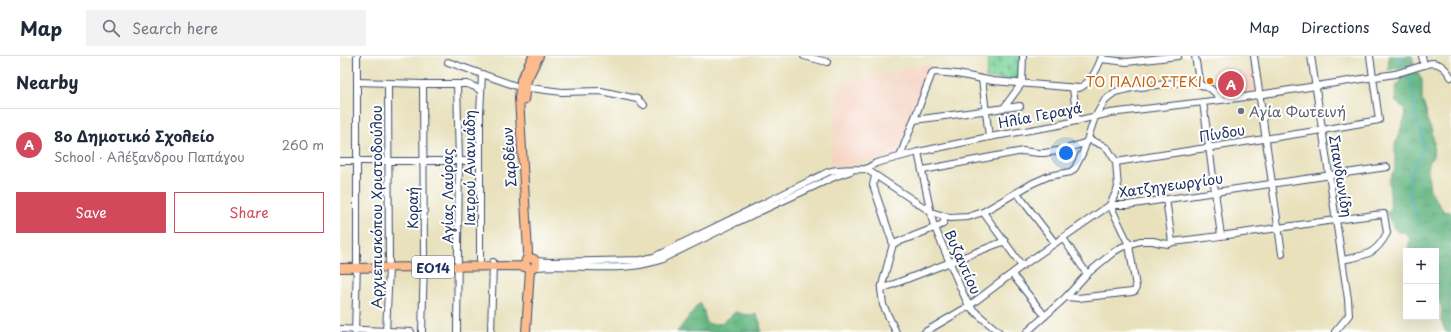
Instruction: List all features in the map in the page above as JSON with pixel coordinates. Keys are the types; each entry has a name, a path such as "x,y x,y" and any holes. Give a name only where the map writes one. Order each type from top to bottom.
{"main road":[{"name":"Σαρδέων","path":"531,263 528,252 519,98 522,80 533,56"},
{"name":"Σαρδέων","path":"526,332 531,263 524,92 539,56"},
{"name":"ΕΟ14","path":"459,265 480,262 493,264"},
{"name":"ΕΟ14","path":"340,263 357,265 459,265 531,263"},
{"name":"ΕΟ14","path":"340,268 357,265"}],"street":[{"path":"355,331 357,265 357,56"},
{"path":"804,56 827,62"},
{"path":"1003,109 1022,83 1023,56"},
{"path":"900,156 932,73 957,74 982,79 1079,88 1087,82 1101,57 1127,62 1178,56"},
{"path":"1195,56 1199,80 1198,83"},
{"path":"1254,56 1282,254"},
{"name":"Σπανδωνίδη","path":"1311,56 1348,299 1349,315 1335,332"},
{"path":"1370,56 1373,77"},
{"path":"1422,56 1424,65 1431,63 1439,64 1451,78"},
{"path":"448,62 516,86"},
{"name":"Ηλία Γεραγά","path":"866,170 876,163 900,156 989,137 1054,126 1110,113 1203,102 1395,74 1424,65"},
{"name":"Ιατρού Ανανιάδη","path":"480,262 482,74"},
{"name":"Πίνδου","path":"1116,162 1379,120 1373,77"},
{"path":"982,79 989,137"},
{"path":"531,263 622,267 648,264 660,260 834,177 851,171 866,170 931,212 946,217 962,217 983,212 1033,183 1049,176 1071,172 1078,162 1095,117 1105,100 1115,92 1132,88 1191,81 1211,89 1222,99"},
{"path":"357,82 470,84 481,91"},
{"name":"Αρχιεπισκόπου Χριστοδούλου","path":"386,331 389,265 388,83"},
{"name":"Κοραή","path":"422,332 425,161 423,84"},
{"name":"Αγίας Λαύρας","path":"457,84 459,161 459,265 457,332"},
{"path":"530,88 562,92 601,91 637,99 644,106"},
{"path":"1073,88 1077,121"},
{"path":"1203,102 1221,236"},
{"path":"914,120 1020,106"},
{"path":"923,170 1023,151 1038,154 1063,150 1087,141 1102,145 1108,150 1116,162 1118,188 1110,205 1129,245 1136,286 1135,290 1132,292 1066,298"},
{"name":"Βυζαντίου","path":"918,152 934,228 969,306 1000,332"},
{"path":"340,161 480,161"},
{"name":"Χατζηγεωργίου","path":"925,332 969,306 1022,266 1110,205 1127,205 1387,167"},
{"path":"875,176 873,185 893,244 881,289 883,305 896,332"},
{"path":"1017,193 1055,243"},
{"path":"1166,199 1172,242"},
{"path":"983,212 1022,266"},
{"path":"1027,332 1066,298 1087,274 1115,251 1144,241 1170,244 1172,242 1278,229 1336,219 1384,214 1387,233 1377,248 1370,254 1342,260"},
{"path":"893,244 943,224 946,217"},
{"path":"1063,238 1087,274"},
{"path":"881,289 1005,241"},
{"path":"491,332 493,264"},
{"path":"1012,274 1045,316"},
{"path":"340,329 355,331 411,332"}],"shaded area":[{"path":"927,63 930,67 899,154 830,169 839,83 871,78"},
{"path":"1252,70 1256,93 1231,97 1200,80 1201,77"}],"green space":[{"path":"989,56 1021,56 1020,80 986,78"},
{"path":"1389,56 1412,56 1414,65 1388,70"},
{"path":"1417,72 1422,80 1422,100 1426,110 1427,120 1432,131 1434,143 1433,156 1428,165 1430,190 1444,212 1451,211 1451,332 1446,332 1441,321 1442,308 1439,301 1439,248 1408,248 1410,238 1404,232 1398,232 1393,227 1386,211 1391,210 1389,180 1395,169 1395,144 1405,118 1404,108 1396,102 1395,94 1397,85 1401,82 1400,76"},
{"path":"700,302 704,311 706,323 719,324 735,312 746,315 756,314 760,322 761,332 677,332"}],"waterway":[{"path":"1400,56 1406,68"},
{"path":"1407,72 1413,87 1415,110 1423,141 1422,152 1412,172 1409,186 1413,206 1419,220"}],"place":[{"name":"ΤΟ ΠΑΛΙΟ ΣΤΕΚΙ","path":"1210,81"},
{"name":"8ο Δημοτικό Σχολείο","path":"1231,84"},
{"name":"Αγία Φωτεινή","path":"1241,111"}]}
